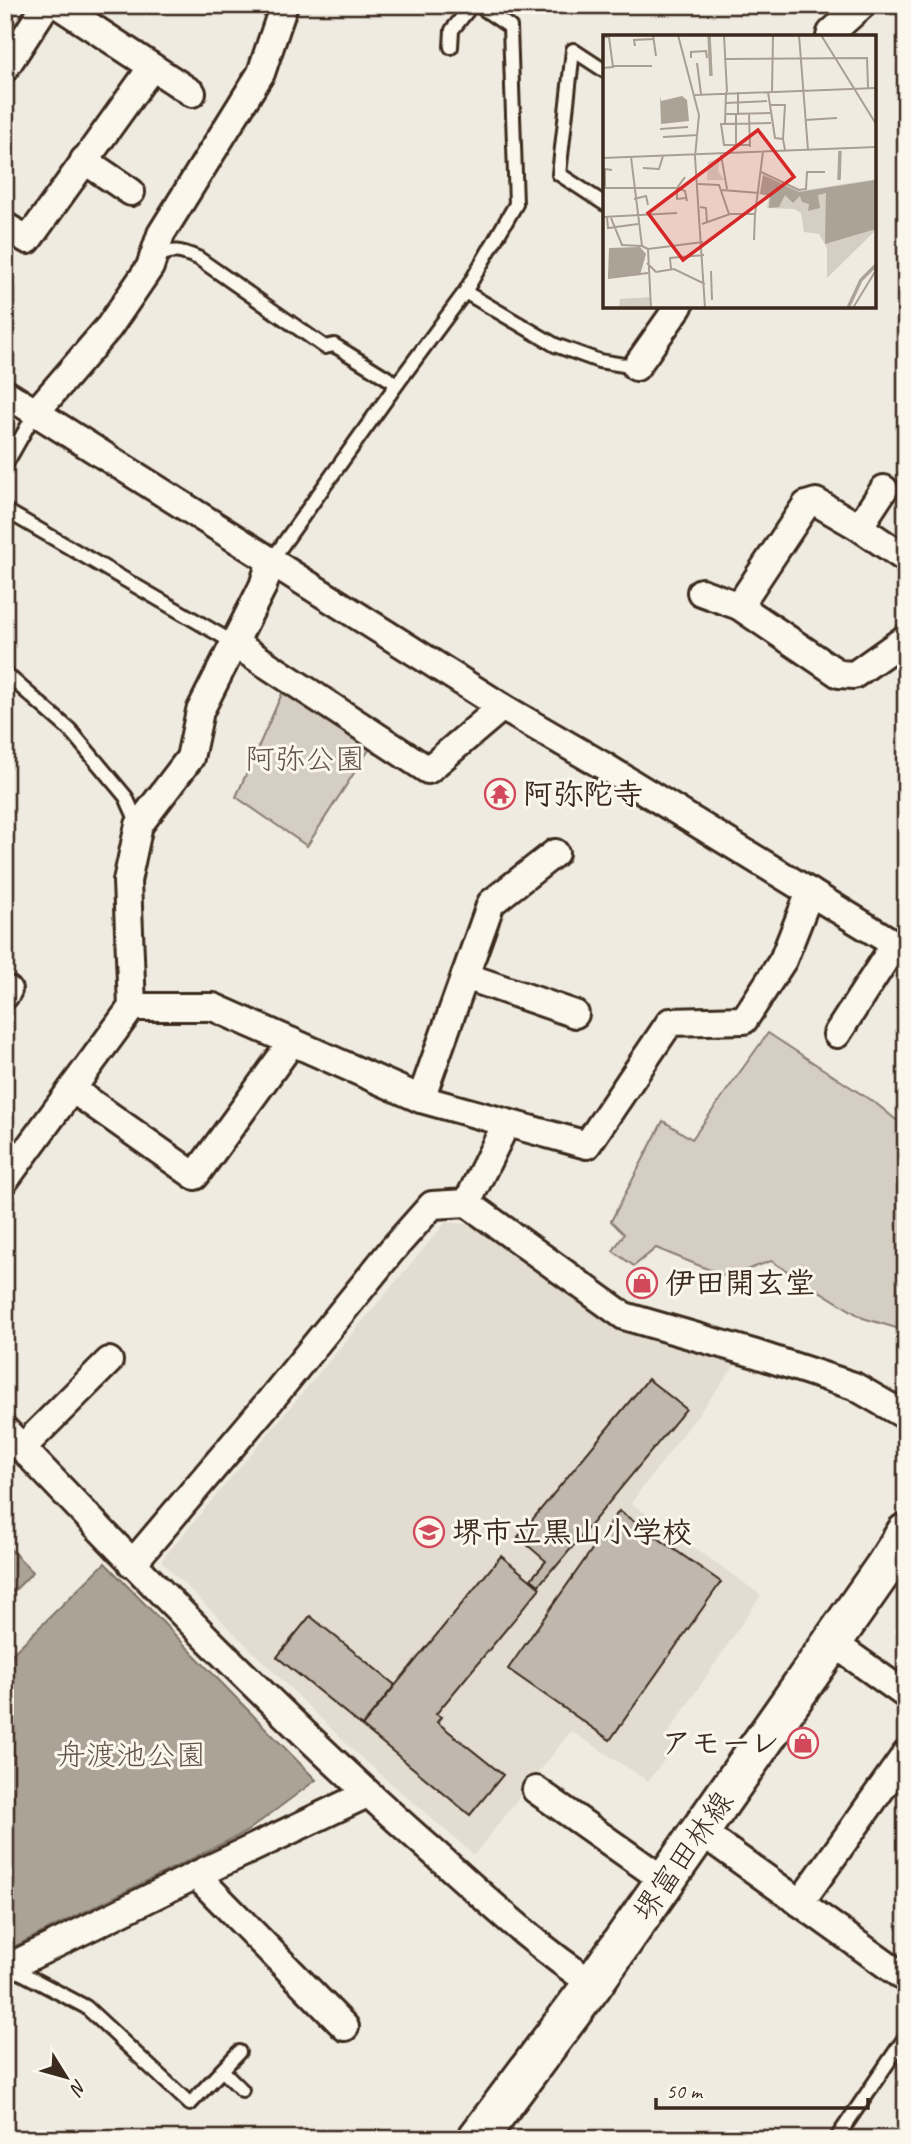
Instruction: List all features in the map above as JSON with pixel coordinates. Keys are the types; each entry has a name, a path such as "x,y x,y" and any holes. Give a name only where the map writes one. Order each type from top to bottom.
{"main road":[{"name":"堺富田林線","path":"477,2139 593,1984 906,1533"}],"street":[{"path":"5,68 46,5"},
{"path":"58,5 192,93"},
{"path":"35,412 108,327 150,268 161,234 261,73 284,5"},
{"path":"830,35 862,5"},
{"path":"5,226 28,240 152,67"},
{"path":"84,160 131,192"},
{"path":"636,367 678,308"},
{"path":"5,393 502,707 603,765 900,948 837,1034"},
{"path":"859,527 884,489"},
{"path":"739,606 806,505 816,502 906,559"},
{"path":"5,1180 132,1007 127,881 139,825 190,758 200,712 263,586 271,561"},
{"path":"701,592 739,606 838,674 854,675 906,638"},
{"path":"234,643 428,770 502,707"},
{"path":"421,1100 491,903 555,853"},
{"path":"132,1007 213,1007 421,1100 587,1145 670,1022 744,1020 783,960 810,892"},
{"path":"465,976 575,1014"},
{"path":"72,1089 195,1176 292,1042"},
{"path":"467,1203 506,1124"},
{"path":"132,1564 432,1205 467,1203 624,1316 756,1354 854,1387 906,1416"},
{"path":"109,1361 14,1439 132,1564 367,1794 555,1959 593,1984"},
{"path":"832,1643 906,1695"},
{"path":"800,1903 906,1754"},
{"path":"536,1790 574,1830 665,1881"},
{"path":"8,1968 367,1794"},
{"path":"701,1831 906,1979"},
{"path":"196,1875 345,2027"}],"lane":[{"path":"451,47 452,30 472,5"},
{"path":"271,561 465,292 516,204 510,27 478,5"},
{"path":"603,70 573,50 559,174 603,203"},
{"path":"153,259 167,251 183,251 198,258 325,347 334,345 397,384"},
{"path":"465,292 555,345 598,361 636,367"},
{"path":"5,466 35,412"},
{"path":"5,510 234,643"},
{"path":"5,673 71,730 126,797 139,825"},
{"path":"8,1968 86,2007 190,2104 239,2052"},
{"path":"836,2139 906,2036"},
{"path":"222,2070 242,2090"}],"shaded area":[{"name":"堺市立黒山小学校","path":"446,1222 473,1225 621,1330 737,1363 631,1503 761,1595 665,1738 675,1746 648,1781 571,1731 474,1855 356,1753 161,1561"},
{"path":"5,1544 33,1572 5,1600"},
{"name":"舟渡池公園","path":"105,1563 316,1780 246,1832 5,1951 5,1661"}],"green space":[{"name":"阿弥公園","path":"284,689 372,745 307,846 236,797"},
{"path":"768,1033 878,1105 906,1128 906,1331 863,1318 771,1261 727,1277 656,1248 634,1266 613,1251 624,1234 611,1221 663,1121 692,1139"}],"building":[{"path":"648,1379 686,1409 539,1585 531,1579 546,1561 518,1537"},
{"path":"619,1511 721,1582 610,1740 508,1669"},
{"path":"501,1556 540,1588 436,1714 441,1717 437,1722 503,1775 470,1815 362,1726"},
{"path":"310,1616 395,1685 362,1726 277,1657"}],"place":[{"name":"阿弥陀寺","path":"500,794"},
{"name":"伊田開玄堂","path":"642,1283"},
{"name":"堺市立黒山小学校","path":"429,1532"},
{"name":"アモーレ","path":"803,1743"}]}
